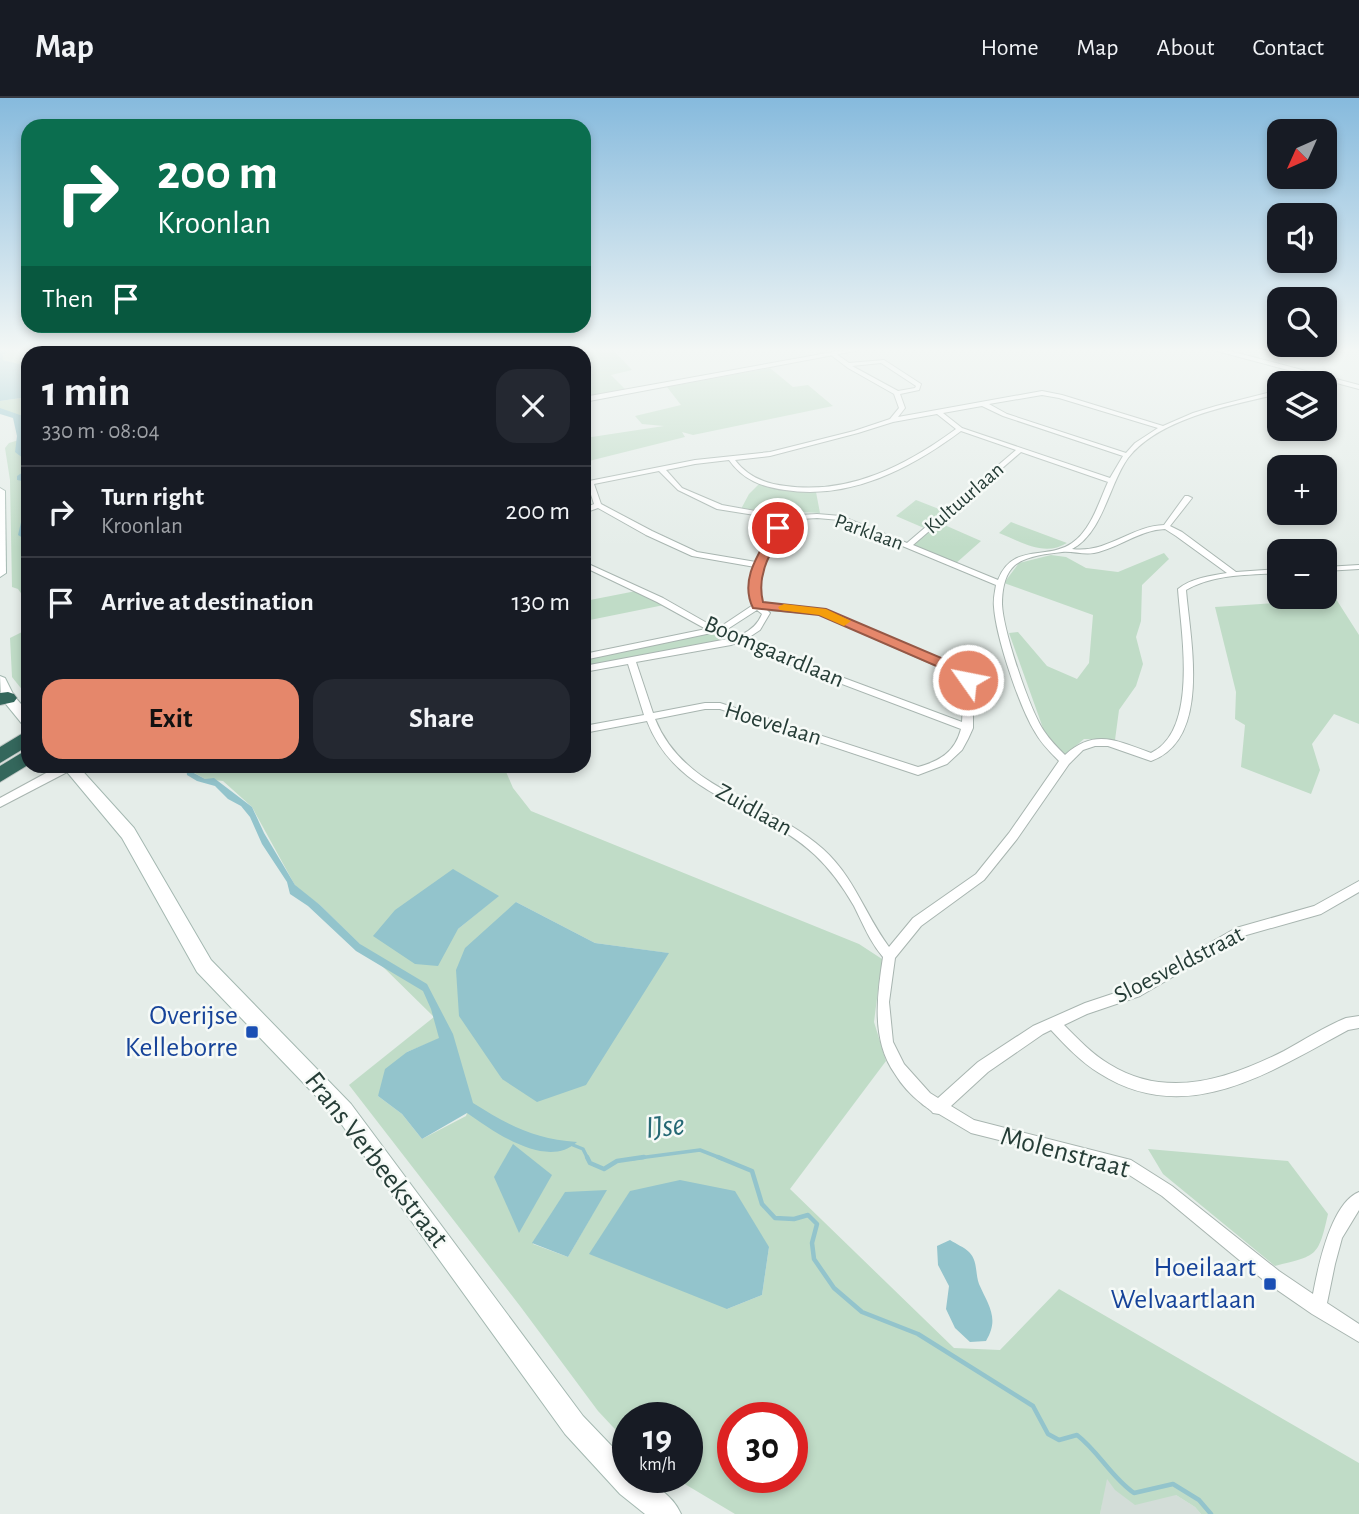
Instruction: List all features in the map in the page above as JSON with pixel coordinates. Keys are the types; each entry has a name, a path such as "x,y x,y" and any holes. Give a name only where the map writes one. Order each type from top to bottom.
{"highway":[{"path":"0,775 15,755"}],"main road":[{"path":"0,491 0,573"},
{"path":"1,688 21,712"},
{"name":"Frans Verbeekstraat","path":"75,773 128,833 204,965 344,1111 574,1425 630,1484 663,1513"}],"street":[{"path":"892,420 895,416"},
{"path":"591,482 660,468 770,454 913,416"},
{"path":"943,416 960,429 1111,481"},
{"path":"1008,416 1127,454"},
{"path":"1124,416 1164,428"},
{"path":"1066,550 1083,537 1127,454 1147,437 1193,416"},
{"path":"731,458 744,475 766,485 797,491 836,489 914,460 960,429"},
{"name":"Kultuurlaan","path":"909,545 1020,450"},
{"name":"Parklaan","path":"660,468 672,483 706,502 783,519 817,516 841,519 1001,584"},
{"path":"591,491 598,505 682,549 711,558 758,565"},
{"path":"1166,527 1188,498"},
{"path":"591,508 598,505"},
{"path":"757,606 753,589 758,565 783,519"},
{"path":"1065,761 1038,729 1003,626 998,605 1001,584 1014,562 1066,550 1082,553 1097,550 1154,527 1166,527 1236,575"},
{"path":"1337,568 1359,567"},
{"name":"Boomgaardlaan","path":"591,568 715,630 742,638 764,651 968,728"},
{"path":"889,956 918,922 979,877 1013,836 1065,761 1080,747 1095,742 1108,742 1145,756 1158,755 1164,749 1182,720 1188,698 1182,589 1190,583 1267,572"},
{"path":"591,668 720,645 742,638 759,627 765,618 764,609 757,606"},
{"path":"591,653 715,630 733,624 757,606 821,611 966,675 968,728"},
{"name":"Zuidlaan","path":"631,660 662,743 681,767 712,787 786,826 823,856 853,893 874,936 889,956"},
{"name":"Hoevelaan","path":"591,729 720,706 918,771 949,757 960,747 968,728"},
{"path":"0,803 56,773"},
{"name":"Sloesveldstraat","path":"938,1108 1014,1044 1053,1023 1136,992 1240,932 1317,910 1359,886"},
{"name":"Molenstraat","path":"889,956 883,1002 887,1043 899,1069 916,1090 938,1108 971,1126 997,1135 1126,1165 1167,1191 1261,1268 1359,1334"},
{"path":"1053,1023 1083,1053 1107,1070 1132,1083 1158,1091 1179,1092 1241,1079 1346,1024 1359,1022"},
{"path":"1318,1308 1336,1231 1350,1207 1359,1199"}],"shaded area":[{"path":"1106,1478 1176,1495 1201,1514 1100,1514"}],"green space":[{"path":"635,416 784,416 693,435 682,432 685,437 591,460 591,437 664,426 642,424"},
{"path":"21,439 21,593 12,587 10,480 5,448 9,443"},
{"path":"759,484 786,491 816,492 820,513 741,509 749,494"},
{"path":"916,500 944,511 924,528 896,516"},
{"path":"1011,522 1067,543 1050,549 1041,548 999,533"},
{"path":"940,523 981,541 955,564 913,545"},
{"path":"1164,553 1169,559 1142,585 1141,621 1136,637 1143,664 1136,686 1119,710 1115,740 1084,739 1064,756 1044,731 1009,633 1018,632 1047,666 1077,679 1089,663 1093,615 1004,583 1019,563 1051,555 1066,557 1086,568 1118,572"},
{"path":"636,591 664,605 591,620 591,600"},
{"path":"1337,601 1359,635 1359,724 1334,714 1312,744 1320,770 1311,794 1241,767 1245,725 1235,719 1236,692 1215,607 1267,604 1267,609 1337,609"},
{"path":"21,632 21,688 12,677 10,638"},
{"path":"713,632 729,636 727,641 591,666 591,658"},
{"path":"194,773 507,773 513,788 531,811 859,944 882,959 874,1022 886,1061 790,1189 954,1348 1000,1350 1059,1289 1359,1463 1359,1514 1201,1514 1176,1495 1135,1505 1115,1490 1107,1479 1100,1514 735,1514 700,1493 703,1493 703,1402 612,1402 612,1426 349,1085 434,1017 320,905 297,889 252,807 223,781 205,779","holes":["453,870 498,896 458,929","516,902 595,943 668,953 502,1079 489,1056","446,1036 469,1107 466,1116 422,1139 402,1114 378,1096 407,1052","606,1190 568,1257 533,1243","769,1247 762,1295 727,1309"]},
{"path":"1148,1149 1288,1161 1328,1214 1318,1247 1308,1256 1275,1266 1163,1174"}],"water":[{"path":"194,773 205,779 214,778 252,807 295,885 360,944 427,984 453,1034 473,1103 523,1130 548,1138 577,1142 565,1150 536,1150 506,1138 467,1113 422,1139 402,1114 378,1096 385,1069 407,1052 439,1038 423,991 356,951 308,906 290,894 287,882 241,806 228,799 215,786 187,775"},
{"path":"453,869 499,896 458,929 438,966 415,964 373,936 395,910"},
{"path":"516,902 595,943 669,953 586,1085 537,1102 502,1079 459,1016 456,970 465,948"},
{"path":"513,1144 552,1175 519,1233 494,1177"},
{"path":"680,1180 735,1191 769,1247 762,1295 727,1309 589,1254 630,1191"},
{"path":"607,1190 568,1257 532,1243 565,1192"},
{"path":"950,1240 967,1250 974,1259 979,1284 992,1318 986,1341 970,1342 955,1328 946,1309 949,1286 938,1265 937,1246"}],"waterway":[{"name":"IJse","path":"18,416 21,431"},
{"name":"IJse","path":"573,1145 583,1149 590,1163 604,1169 617,1161 644,1157"},
{"name":"IJse","path":"631,1159 700,1150 720,1158"},
{"name":"IJse","path":"720,1158 752,1171 762,1204 775,1218 794,1219 808,1215 817,1224 812,1243 814,1259 834,1288 862,1312 918,1334 1033,1406 1048,1434 1059,1440 1077,1435 1118,1480 1134,1493 1173,1484 1199,1500 1211,1514"}],"slow traffic":[{"path":"784,607 821,611 844,621"}],"place":[{"name":"Overijse Kelleborre","path":"252,1032"},
{"name":"Hoeilaart Welvaartlaan","path":"1270,1284"}],"route":[{"path":"778,528 758,565 753,589 757,606 821,611 960,671 968,680"}]}
